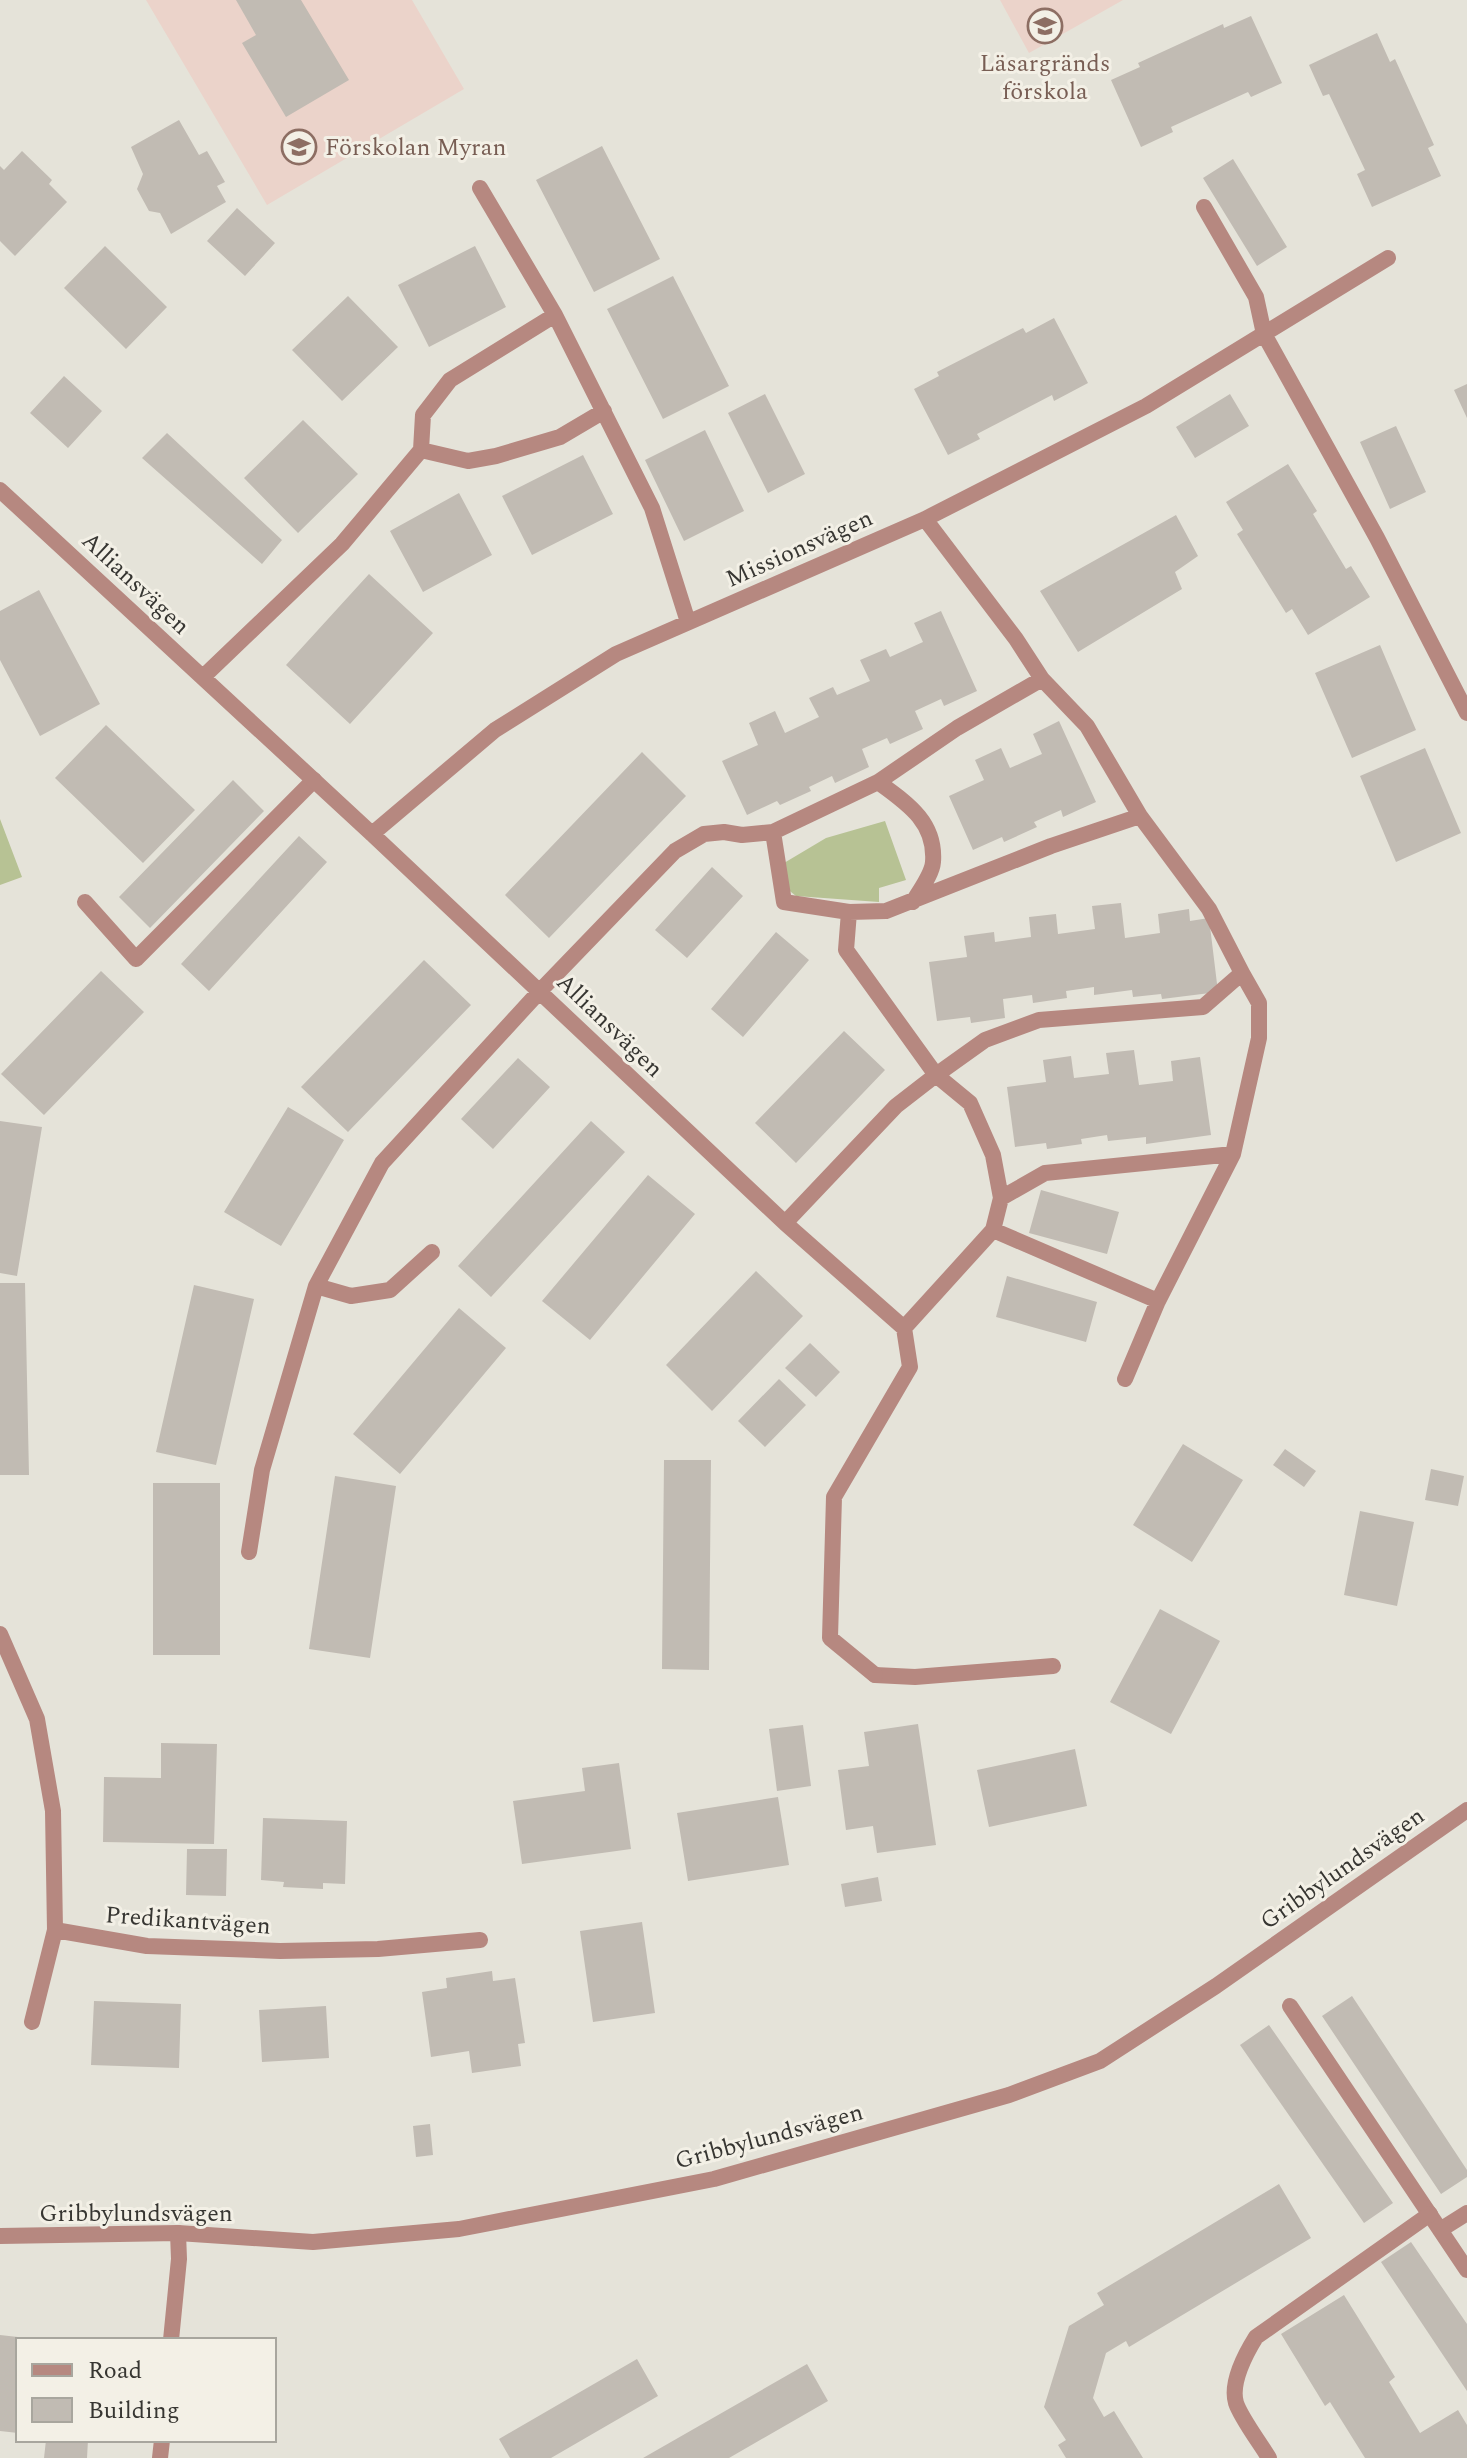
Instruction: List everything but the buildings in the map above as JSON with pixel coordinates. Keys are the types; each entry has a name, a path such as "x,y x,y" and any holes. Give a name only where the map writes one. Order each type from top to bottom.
{"street":[{"path":"480,188 555,315 652,508 688,622"},
{"path":"1204,207 1256,297 1264,334 1377,538 1467,713"},
{"name":"Missionsvägen","path":"372,834 495,730 616,654 925,519 1146,406 1388,258"},
{"path":"203,677 342,544 421,450 423,415 450,380 555,315"},
{"path":"421,450 468,461 496,456 560,437 604,411"},
{"name":"Alliansvägen","path":"0,490 372,834 785,1223 904,1328"},
{"path":"925,519 1016,639 1042,679 1087,726 1140,816 1209,909 1259,1003 1259,1038 1233,1154 1158,1301 1125,1379"},
{"path":"249,1552 262,1470 316,1286 382,1163 540,991 675,851 704,834 773,832 878,782 957,728 1042,679"},
{"path":"85,902 136,959 314,780"},
{"path":"878,782 908,803 930,831 933,865 913,902"},
{"path":"773,832 784,902 849,912 886,911 1051,846 1140,816"},
{"path":"849,912 846,950 936,1075 970,1103 993,1155 1001,1198 993,1230 904,1328 910,1367 834,1497 830,1638 875,1675 915,1677 1053,1666"},
{"path":"785,1223 896,1106 985,1040 1039,1020 1203,1007 1242,973"},
{"path":"1001,1198 1045,1173 1233,1154"},
{"path":"993,1230 1158,1301"},
{"path":"316,1286 351,1296 390,1290 432,1252"},
{"path":"0,1634 37,1719 53,1811 55,1930 32,2022"},
{"name":"Gribbylundsvägen","path":"0,2236 178,2233 313,2242 459,2229 714,2179 1009,2095 1100,2061 1216,1986 1467,1810"},
{"name":"Predikantvägen","path":"55,1930 147,1946 280,1951 378,1949 480,1940"},
{"path":"1290,2006 1467,2270"},
{"path":"1440,2230 1467,2213"},
{"path":"1269,2458 1235,2401 1244,2356 1256,2337 1430,2214"},
{"path":"171,2338 179,2259 178,2233"}],"shaded area":[{"name":"Förskolan Myran","path":"146,0 412,0 464,89 267,205"},
{"name":"Läsargränds förskola","path":"1000,0 1123,0 1029,53"}],"green space":[{"path":"0,819 22,877 0,885"},
{"path":"885,821 906,880 879,888 879,902 796,896 786,888 784,863 826,838"}],"place":[{"name":"Läsargränds förskola","path":"1045,26"},
{"name":"Förskolan Myran","path":"299,147"}]}
